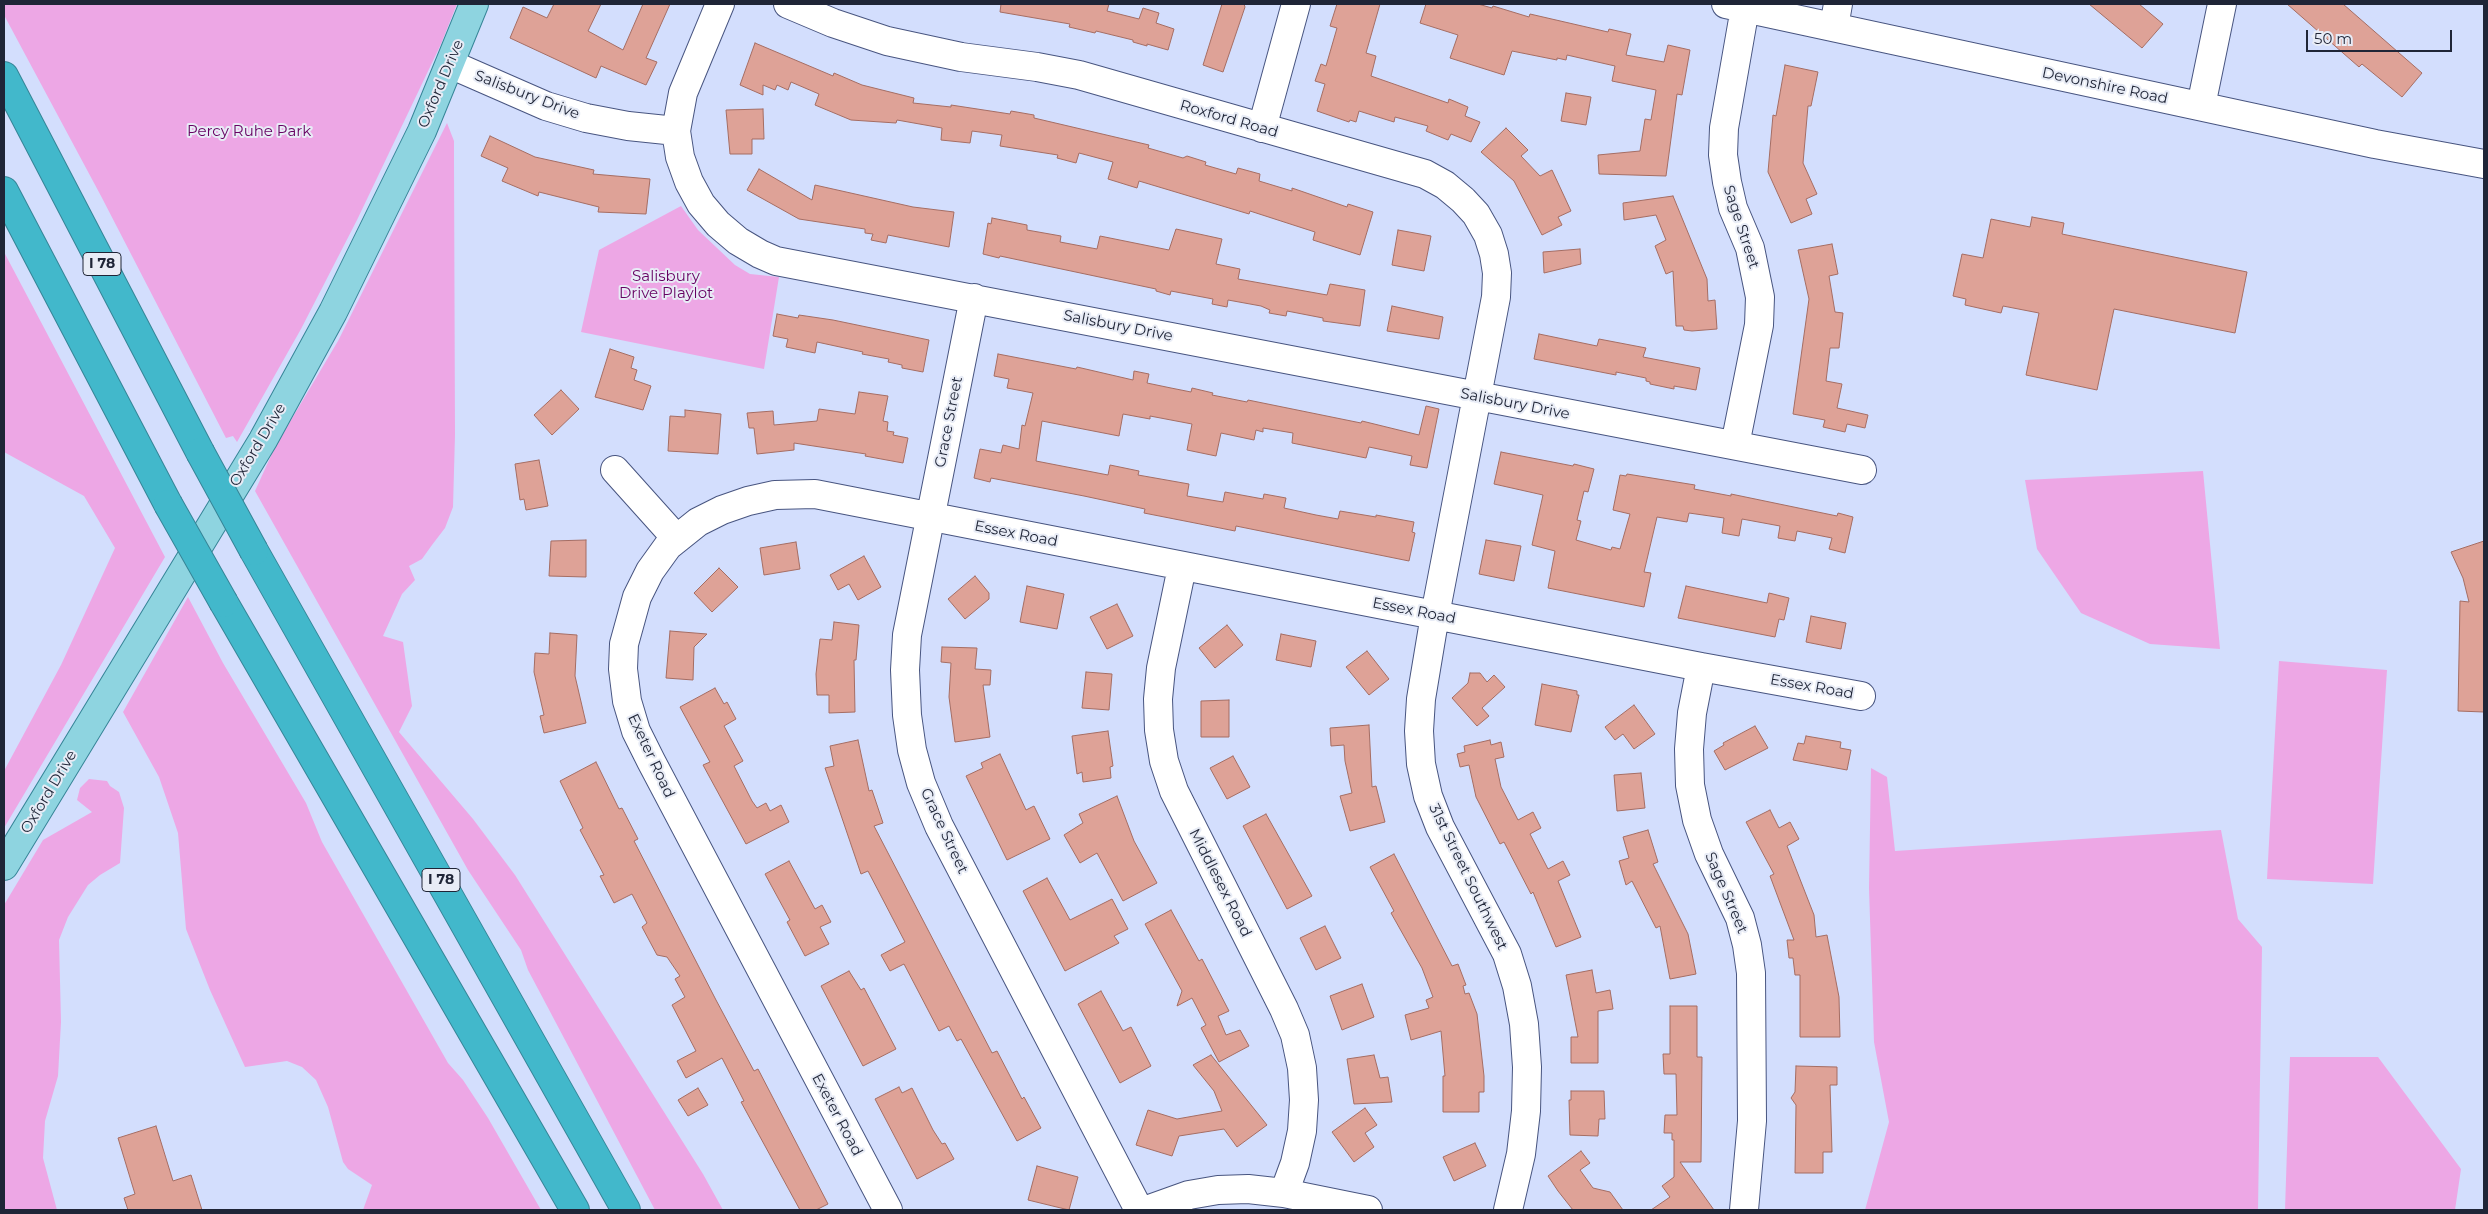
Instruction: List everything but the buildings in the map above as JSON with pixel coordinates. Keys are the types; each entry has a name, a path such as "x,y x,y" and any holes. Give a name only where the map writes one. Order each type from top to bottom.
{"highway":[{"name":"I 78","path":"4,76 200,452 254,551 626,1210"},
{"path":"4,192 168,504 575,1210"}],"main road":[{"name":"Oxford Drive","path":"4,866 263,440 333,312 379,222 450,64 474,4"}],"street":[{"path":"676,132 683,94 720,4"},
{"name":"Roxford Road","path":"788,4 833,23 887,41 951,56 1037,67 1079,75 1425,174 1445,185 1476,214 1488,235 1494,254 1497,273 1496,297 1479,397"},
{"path":"1262,128 1296,4"},
{"path":"2201,106 2222,4"},
{"name":"Devonshire Road","path":"1736,6 1836,16 2201,106 2376,144 2484,164"},
{"name":"Sage Street","path":"1735,445 1758,325 1760,297 1750,248 1733,208 1726,182 1723,155 1736,6"},
{"name":"Salisbury Drive","path":"450,64 546,106 586,118 676,132 680,157 688,182 701,204 718,224 738,241 776,261 1862,470"},
{"name":"Grace Street","path":"974,298 907,635 905,670 907,716 922,783 939,826 1139,1210"},
{"name":"31st Street Southwest","path":"1479,397 1435,615 1421,699 1419,731 1421,764 1428,796 1440,827 1506,954 1517,986 1524,1024 1527,1067 1526,1111 1521,1154 1508,1210"},
{"path":"615,470 676,538"},
{"name":"Exeter Road","path":"888,1210 636,730 627,700 623,669 624,644 629,620 637,597 650,570 676,538 698,522 748,500 775,495 815,494 968,524"},
{"name":"Essex Road","path":"968,524 1701,667 1861,696"},
{"name":"Middlesex Road","path":"1182,567 1161,668 1158,699 1159,730 1164,761 1174,791 1284,1009 1295,1035 1302,1068 1304,1100 1302,1131 1295,1163 1284,1193"},
{"name":"Sage Street","path":"1701,667 1692,713 1689,749 1690,785 1697,820 1709,854 1740,918 1751,972 1752,1120 1744,1210"},
{"path":"1147,1210 1189,1195 1218,1190 1248,1189 1284,1193 1368,1210"}],"green space":[{"name":"Percy Ruhe Park","path":"4,4 457,4 441,44 357,220 301,329 237,442 233,436 226,438 101,196 4,15"},
{"path":"447,123 454,141 455,435 453,507 445,528 422,559 409,566 415,580 402,594 383,636 403,642 412,706 399,732 473,819 515,875 703,1174 723,1210 655,1210 528,970 521,950 468,870 255,491 275,447 338,341"},
{"name":"Salisbury Drive Playlot","path":"681,206 698,230 735,265 750,274 779,277 764,369 581,332 599,250"},
{"path":"4,252 165,557 4,828 4,771 61,665 115,548 84,496 4,452"},
{"path":"2203,471 2220,649 2150,644 2081,613 2037,549 2025,480"},
{"path":"188,597 223,663 306,803 322,842 448,1063 463,1080 488,1118 541,1210 363,1210 372,1185 348,1169 343,1162 328,1107 316,1080 302,1067 287,1061 245,1067 210,990 186,929 178,833 159,777 123,712"},
{"path":"2279,661 2387,670 2373,884 2267,879"},
{"path":"1871,768 1887,777 1895,851 2221,830 2238,919 2262,947 2258,1210 1865,1210 1889,1122 1874,1042 1869,888"},
{"path":"89,779 107,781 110,786 119,792 124,808 120,863 88,885 68,917 59,940 61,1022 58,1076 45,1121 43,1158 57,1210 4,1210 4,905 43,840 92,812 77,800 80,788"},
{"path":"2290,1057 2378,1057 2461,1169 2455,1210 2285,1210"}]}
